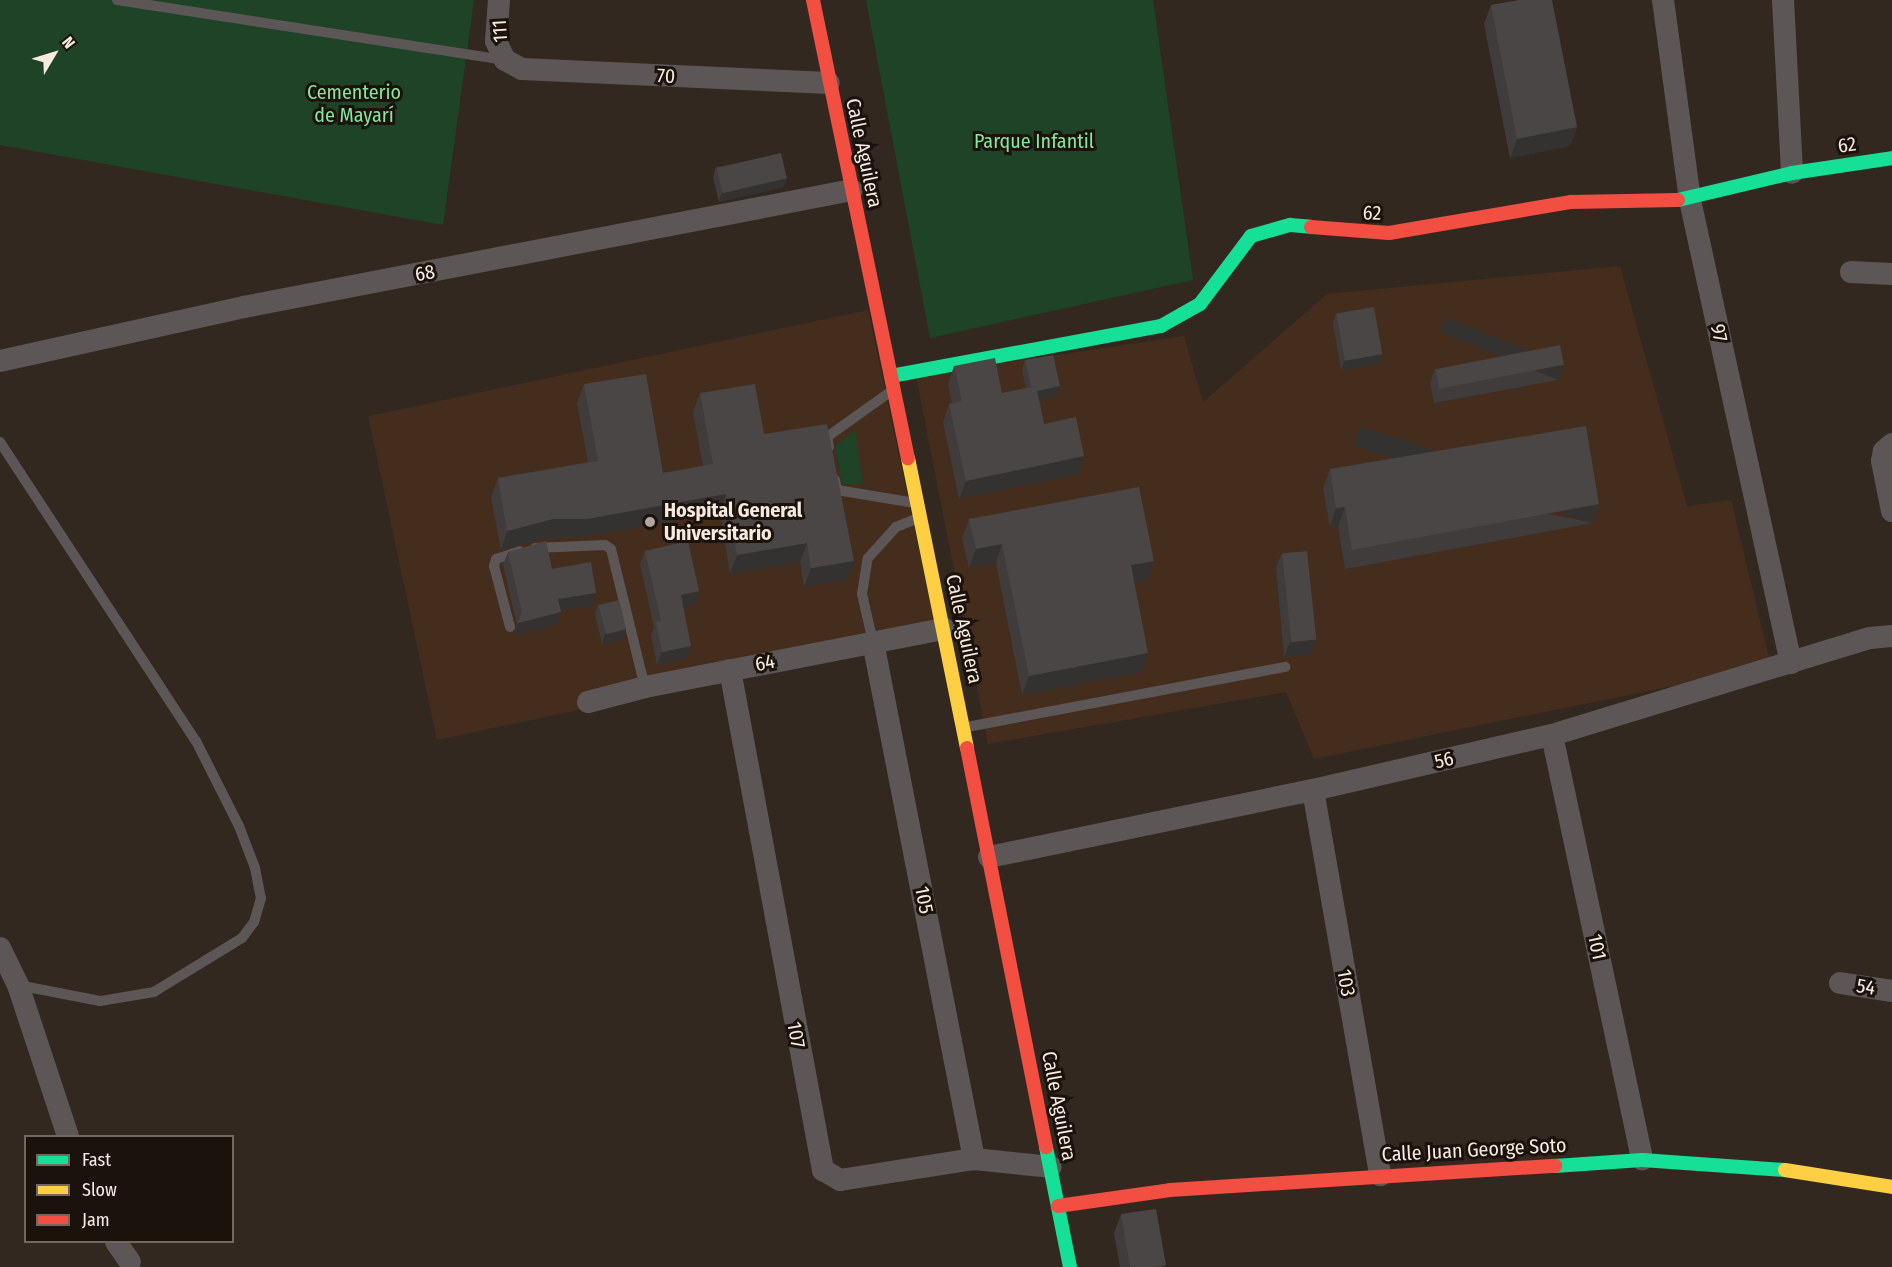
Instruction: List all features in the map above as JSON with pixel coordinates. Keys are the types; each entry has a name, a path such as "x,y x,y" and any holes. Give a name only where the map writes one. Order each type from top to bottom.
{"street":[{"name":"111","path":"499,0 496,41 505,60"},
{"name":"Calle Aguilera","path":"813,0 944,629 1070,1267"},
{"name":"97","path":"1663,0 1690,200 1791,663"},
{"path":"1783,0 1792,173"},
{"name":"70","path":"505,60 522,69 829,83"},
{"name":"62","path":"892,382 1161,326 1200,304 1245,243 1273,228 1290,225 1389,233 1571,202 1690,200 1792,173 1892,158"},
{"name":"68","path":"0,361 244,307 852,190"},
{"path":"1851,272 1892,274"},
{"path":"1888,448 1882,461 1892,511"},
{"name":"64","path":"588,702 645,687 944,629"},
{"name":"56","path":"989,856 1313,790 1552,735 1870,639 1892,636"},
{"name":"105","path":"873,642 974,1159"},
{"name":"107","path":"729,670 824,1170 830,1177 848,1179 974,1159 1051,1167"},
{"name":"101","path":"1552,735 1642,1160"},
{"name":"103","path":"1313,790 1380,1175"},
{"path":"0,948 18,985 67,1135"},
{"name":"54","path":"1840,983 1892,992"},
{"name":"Calle Juan George Soto","path":"1058,1206 1170,1190 1642,1160 1801,1171 1892,1187"},
{"path":"117,1243 130,1262"}],"lane":[{"path":"117,0 505,60"},
{"path":"892,382 827,437 837,490 919,510"},
{"path":"0,442 196,741 239,826 255,868 261,898 254,922 242,938 154,992 100,1001 18,985"},
{"path":"873,642 862,594 868,558 896,527 919,510"},
{"path":"510,627 494,566 496,559 548,545 605,545 611,549 645,687"},
{"path":"964,728 1286,667"}],"shaded area":[{"path":"1620,266 1687,506 1731,500 1771,666 1314,759 1286,692 988,744 916,376 1184,336 1203,402 1327,294"},
{"name":"Hospital General Universitario","path":"868,310 937,634 437,740 368,416"}],"green space":[{"name":"Cementerio de Mayarí","path":"0,0 474,0 443,225 0,145"},
{"name":"Parque Infantil","path":"866,0 1153,0 1193,280 930,338"},
{"path":"855,430 863,484 842,484 835,446"}],"building":[{"path":"1519,0 1552,0 1577,127 1517,139 1491,5"},
{"path":"781,153 787,178 723,193 717,168"},
{"path":"1374,307 1382,354 1345,361 1337,314"},
{"path":"1560,345 1564,365 1439,389 1435,369"},
{"path":"1053,355 1060,386 1037,391 1036,386 1031,386 1025,360"},
{"path":"995,358 1002,393 1036,386 1044,424 1076,417 1084,456 966,481 949,404 962,401 954,366"},
{"path":"646,374 663,473 713,464 700,393 755,384 764,434 827,424 854,561 811,568 807,543 737,555 726,494 587,519 553,519 507,531 498,478 598,461 584,384"},
{"path":"1586,426 1599,504 1352,550 1345,507 1336,508 1330,469"},
{"path":"1139,487 1154,561 1131,565 1148,653 1029,676 1002,544 976,549 969,519"},
{"path":"546,541 552,569 591,562 596,593 558,599 561,612 518,623 522,612 508,552"},
{"path":"688,541 699,591 681,595 691,646 662,652 656,622 661,621 645,551"},
{"path":"1307,551 1316,640 1291,642 1282,554"},
{"path":"619,600 626,629 606,634 599,605"},
{"path":"1156,1209 1166,1265 1130,1267 1121,1214"}],"traffic: fast":[{"path":"1678,200 1792,173 1892,158"},
{"path":"891,376 1161,326 1200,304 1251,236 1290,225 1311,227"},
{"path":"1046,1147 1070,1267"},
{"path":"1555,1166 1642,1160 1785,1170"}],"traffic: slow":[{"path":"908,458 967,748"},
{"path":"1785,1170 1892,1187"}],"traffic: jam":[{"path":"813,0 908,458"},
{"path":"1311,227 1389,233 1571,202 1678,200"},
{"path":"967,748 1046,1147"},
{"path":"1058,1206 1170,1190 1555,1166"}],"place":[{"name":"Hospital General Universitario","path":"650,522"}]}
